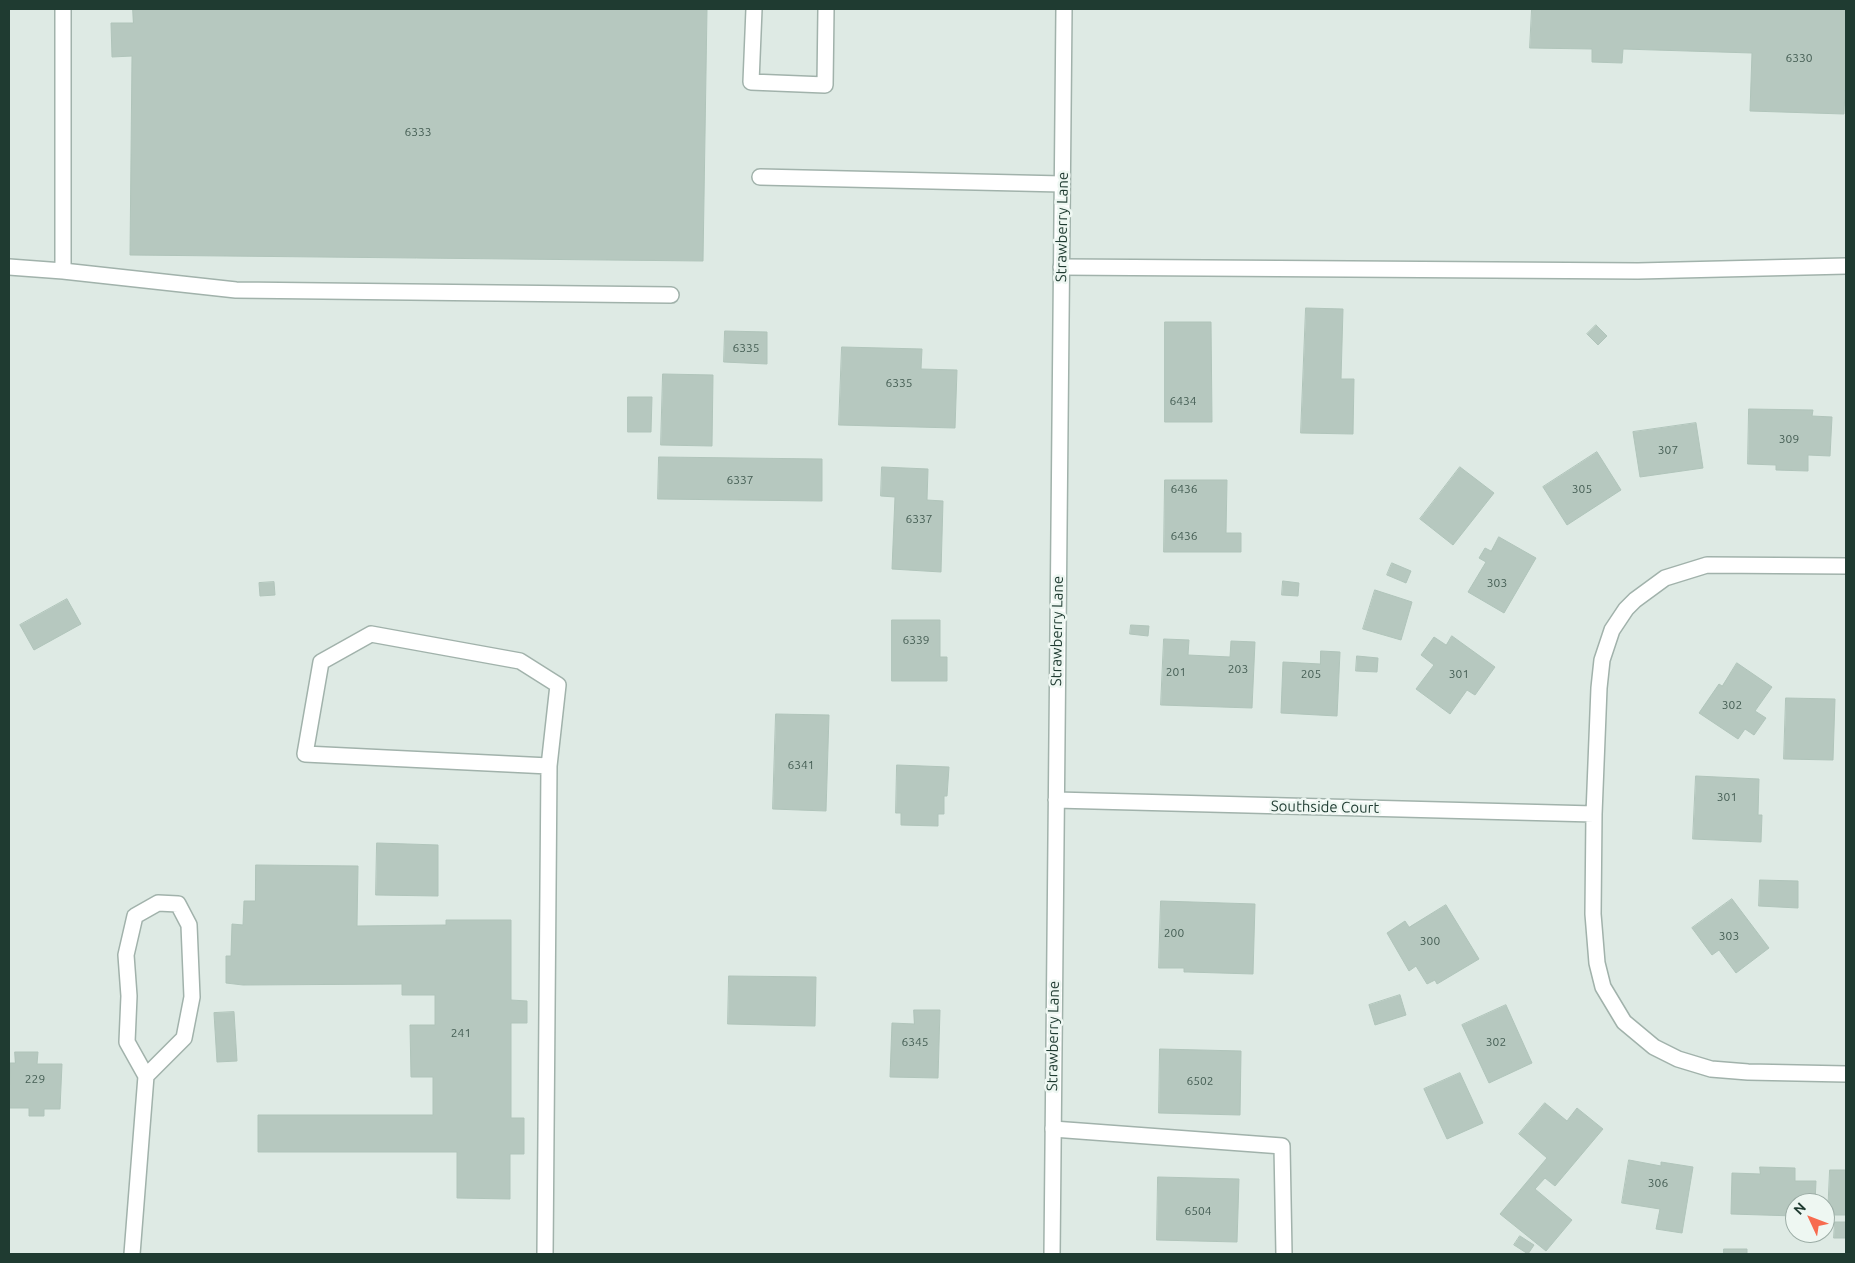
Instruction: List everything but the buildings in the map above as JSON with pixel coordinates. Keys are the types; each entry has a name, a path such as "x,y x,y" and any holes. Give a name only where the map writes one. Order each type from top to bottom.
{"street":[{"path":"63,9 63,271"},
{"path":"754,9 751,82 825,85 826,9"},
{"name":"Strawberry Lane","path":"1052,1254 1064,9"},
{"path":"760,177 1062,184"},
{"path":"1061,267 1638,271 1846,266"},
{"path":"9,267 236,290 671,295"},
{"path":"1846,566 1707,565 1665,578 1626,609 1612,630 1602,660 1599,688 1594,814 1593,914 1597,963 1603,987 1624,1022 1654,1047 1678,1059 1711,1069 1748,1072 1846,1074"},
{"path":"545,1254 549,766 558,685 520,661 371,634 321,662 305,754 549,766"},
{"name":"Southside Court","path":"1056,800 1594,814"},
{"path":"132,1254 146,1076 127,1042 129,996 126,955 135,916 158,903 178,904 189,925 192,997 184,1038 146,1076"},
{"path":"1053,1129 1282,1146 1284,1254"}]}
